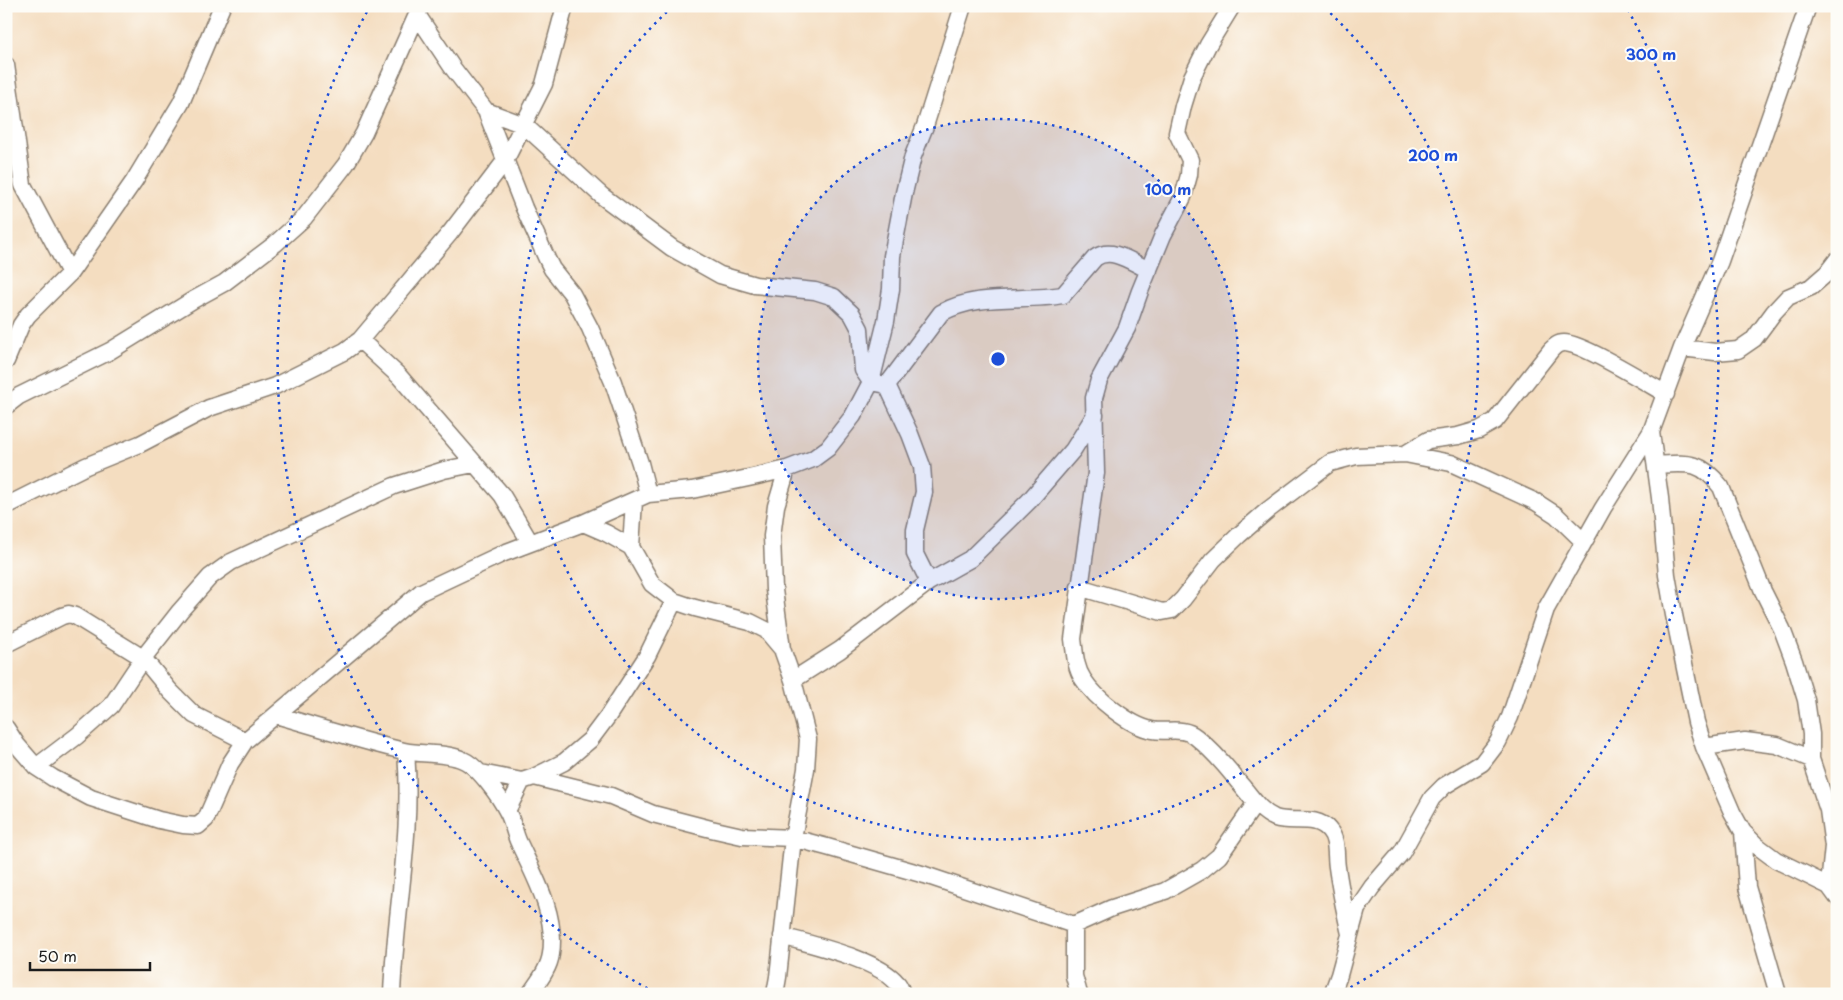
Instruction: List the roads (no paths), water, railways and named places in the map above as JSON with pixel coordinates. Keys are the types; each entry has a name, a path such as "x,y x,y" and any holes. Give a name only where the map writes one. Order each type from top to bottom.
{"street":[{"path":"6,361 21,325 28,315 70,273 134,181 181,104 222,6"},
{"path":"6,506 86,466 140,444 209,408 275,386 345,351 360,340 450,233 505,161 544,84 565,6"},
{"path":"879,383 891,289 892,256 904,193 913,156 926,126 963,6"},
{"path":"1232,6 1208,45 1192,77 1188,92 1178,132 1190,160 1189,175 1183,197 1163,235 1127,328 1099,380 1094,398 1096,473 1073,639 1076,663 1083,679 1101,700 1139,728 1154,731 1179,730 1193,735 1208,747 1255,804 1275,818 1319,823 1329,830 1335,841 1337,866 1350,934"},
{"path":"1332,994 1357,908 1402,852 1432,798 1444,786 1482,763 1498,742 1510,717 1546,609 1603,508 1651,432 1682,348 1720,261 1808,6"},
{"path":"420,11 452,67 486,111 547,259 552,269 572,294 590,328 613,382 640,464 641,497 631,547"},
{"path":"6,406 19,396 110,351 224,283 276,244 304,218 346,164 360,141 420,11"},
{"path":"6,65 23,185 70,273"},
{"path":"486,111 524,125 609,202 672,248 720,275 755,284 815,291 834,298 852,314 860,329 863,370 879,383 910,434 922,466 924,492 915,530 915,554 929,582"},
{"path":"6,728 17,745 36,767 91,798 159,820 198,826 206,819 230,764 246,741 421,592 467,569 530,542 583,523 641,497 692,490 787,468 812,459 828,448 879,383 941,313 954,306 983,300 1064,295 1101,253 1111,253 1149,270"},
{"path":"1682,348 1715,352 1738,350 1754,338 1788,297 1811,288 1837,260"},
{"path":"360,340 399,376 502,495 530,542"},
{"path":"1405,454 1428,440 1458,436 1480,430 1495,421 1551,350 1559,344 1567,343 1582,348 1666,394"},
{"path":"793,680 840,650 929,582 970,559 1029,501 1073,450 1095,415"},
{"path":"1651,432 1667,575 1696,722 1704,748 1732,812 1743,832 1756,845 1776,860 1833,892 1833,846 1828,810 1811,759 1806,700 1782,629 1762,591 1721,487 1710,473 1695,465 1656,465"},
{"path":"1079,587 1162,612 1172,610 1184,599 1213,560 1268,510 1330,463 1356,456 1405,454 1451,463 1536,502 1556,515 1584,542"},
{"path":"36,767 111,706 143,658 180,611 210,577 231,562 394,486 444,470 474,464"},
{"path":"775,994 793,838 806,769 808,739 793,680 782,649 774,590 772,536 776,506 787,468"},
{"path":"583,523 631,547 652,584 674,601 750,622 766,630 782,649"},
{"path":"507,811 528,779 564,762 590,740 647,656 674,601"},
{"path":"6,644 69,614 143,658 170,691 194,715 246,741"},
{"path":"276,715 406,752 450,756 464,760 481,773 507,811 518,841 535,876 547,909 552,931 551,955 542,976 530,994"},
{"path":"1704,748 1745,741 1777,745 1811,759"},
{"path":"392,994 408,825 409,786 406,752"},
{"path":"481,773 528,779 611,796 653,814 742,836 793,838 925,875 1060,922 1074,925 1112,908 1165,891 1202,870 1219,856 1255,804"},
{"path":"1743,832 1747,887 1778,994"},
{"path":"1074,925 1074,976 1079,994"},
{"path":"782,936 866,962 884,972 898,984 902,994"}]}
